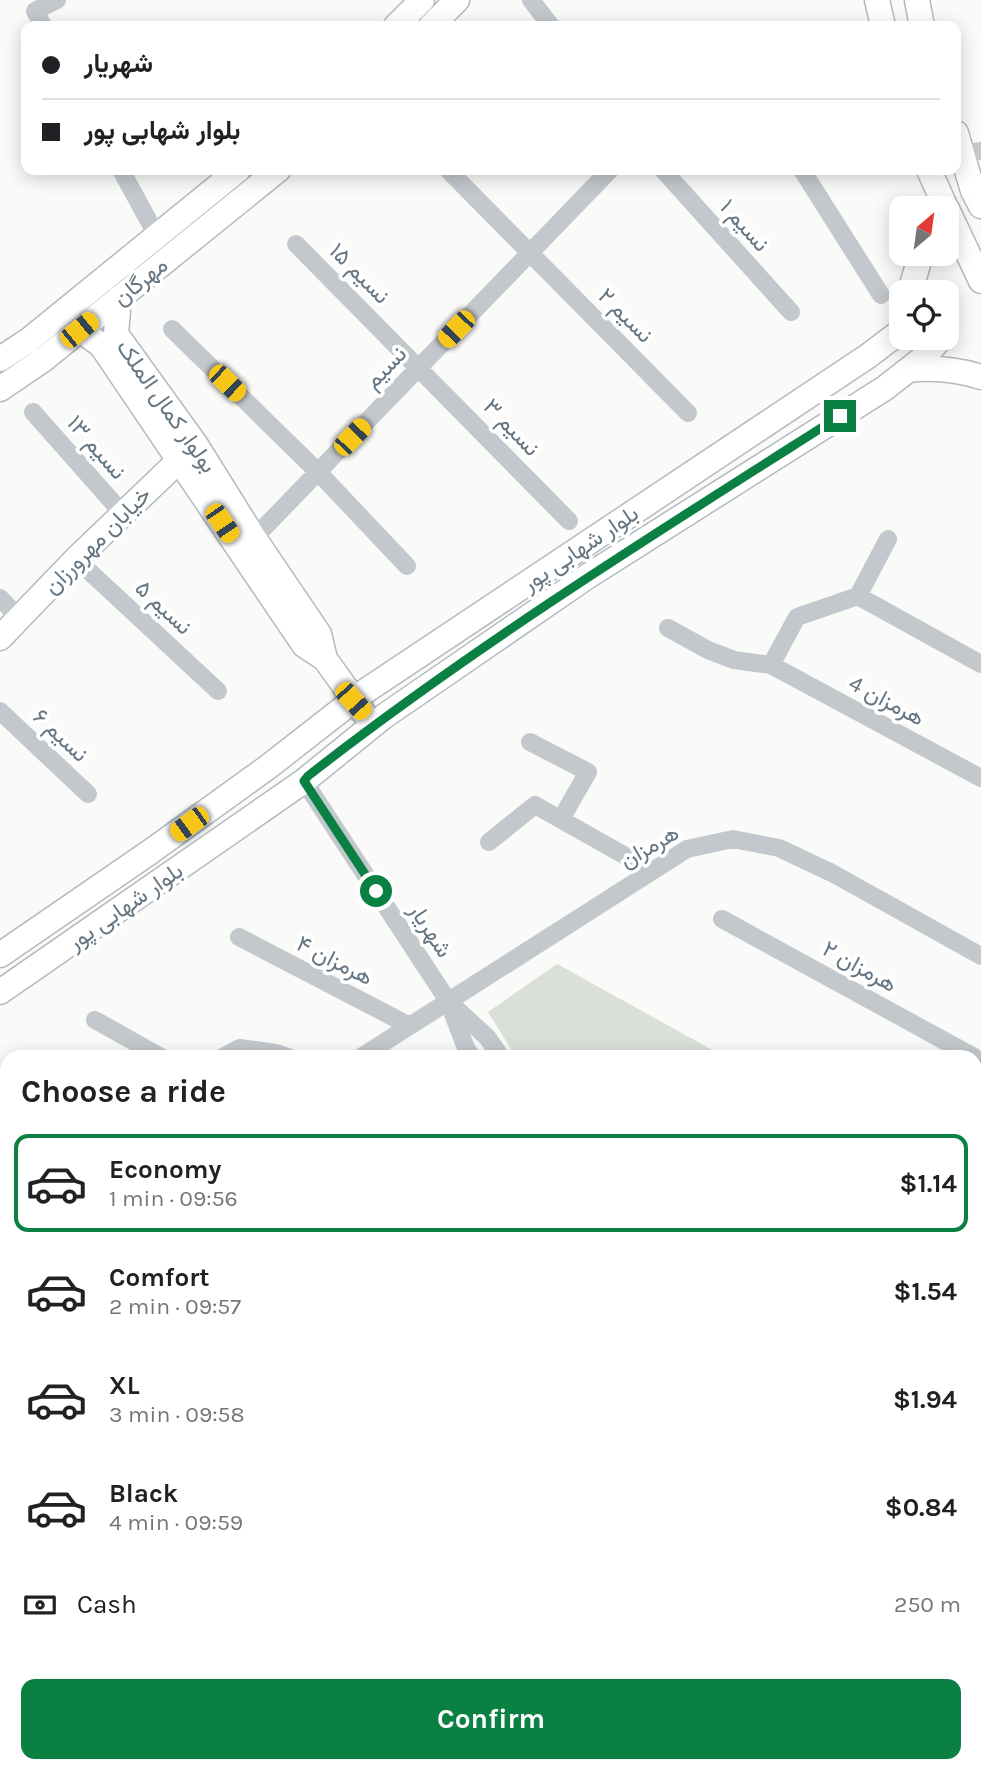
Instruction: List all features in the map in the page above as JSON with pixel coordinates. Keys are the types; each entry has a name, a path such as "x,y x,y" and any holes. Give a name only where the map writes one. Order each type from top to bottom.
{"main road":[{"path":"401,21 422,0"},
{"path":"436,21 457,0"},
{"path":"877,0 883,21"},
{"path":"916,0 921,21"},
{"path":"966,146 981,206"},
{"name":"مهرگان","path":"0,359 29,340 232,175"},
{"name":"مهرگان","path":"0,389 44,359 272,175"},
{"path":"930,196 931,175"},
{"path":"931,175 941,196"},
{"path":"959,234 981,281"},
{"name":"بولوار کمال الملک","path":"119,298 116,334 304,645 325,659"},
{"name":"بولوار کمال الملک","path":"79,330 102,345 254,538 319,635 325,659"},
{"name":"بلوار شهابی پور","path":"0,955 150,852 284,755 353,701 889,340"},
{"name":"بلوار شهابی پور","path":"0,992 304,781 374,724 588,576 885,388 930,350"},
{"path":"908,370 943,369 981,377"},
{"name":"خیابان مهرورزان","path":"0,638 76,559 187,452"},
{"path":"325,659 353,701 374,724"},
{"path":"284,755 304,781"}],"street":[{"path":"40,21 35,11 57,0"},
{"path":"531,0 547,21"},
{"path":"124,175 156,236"},
{"name":"نسیم ۲","path":"453,175 688,413"},
{"name":"نسیم","path":"254,538 605,175"},
{"name":"نسیم ۱","path":"668,175 791,312"},
{"path":"805,175 881,295"},
{"name":"نسیم ۱۵","path":"296,244 419,367"},
{"path":"172,329 318,472 407,566"},
{"name":"نسیم ۳","path":"419,367 569,521"},
{"name":"نسیم ۱۳","path":"33,412 124,515"},
{"path":"668,628 708,650 734,660 771,665 797,617 858,596 888,539"},
{"name":"نسیم ۵","path":"76,559 218,691"},
{"path":"858,596 981,664"},
{"path":"0,598 19,618"},
{"name":"هرمزان 4","path":"771,665 981,778"},
{"name":"نسیم ۶","path":"0,711 88,794"},
{"path":"530,742 588,772 561,819"},
{"name":"شهریار","path":"304,781 448,1001 467,1050"},
{"path":"489,842 536,805 652,871"},
{"name":"هرمزان","path":"372,1050 687,849 733,839 779,848 832,873 981,957"},
{"name":"هرمزان ۲","path":"722,919 961,1050"},
{"name":"هرمزان ۴","path":"239,937 410,1026"},
{"name":"شهریار","path":"448,1001 487,1037 496,1050"},
{"path":"95,1020 149,1050"},
{"path":"236,1050 254,1050"}],"shaded area":[{"path":"557,964 712,1050 512,1050 488,1012"}],"route":[{"path":"376,891 304,781 308,776 383,718 588,576 840,416"}]}
